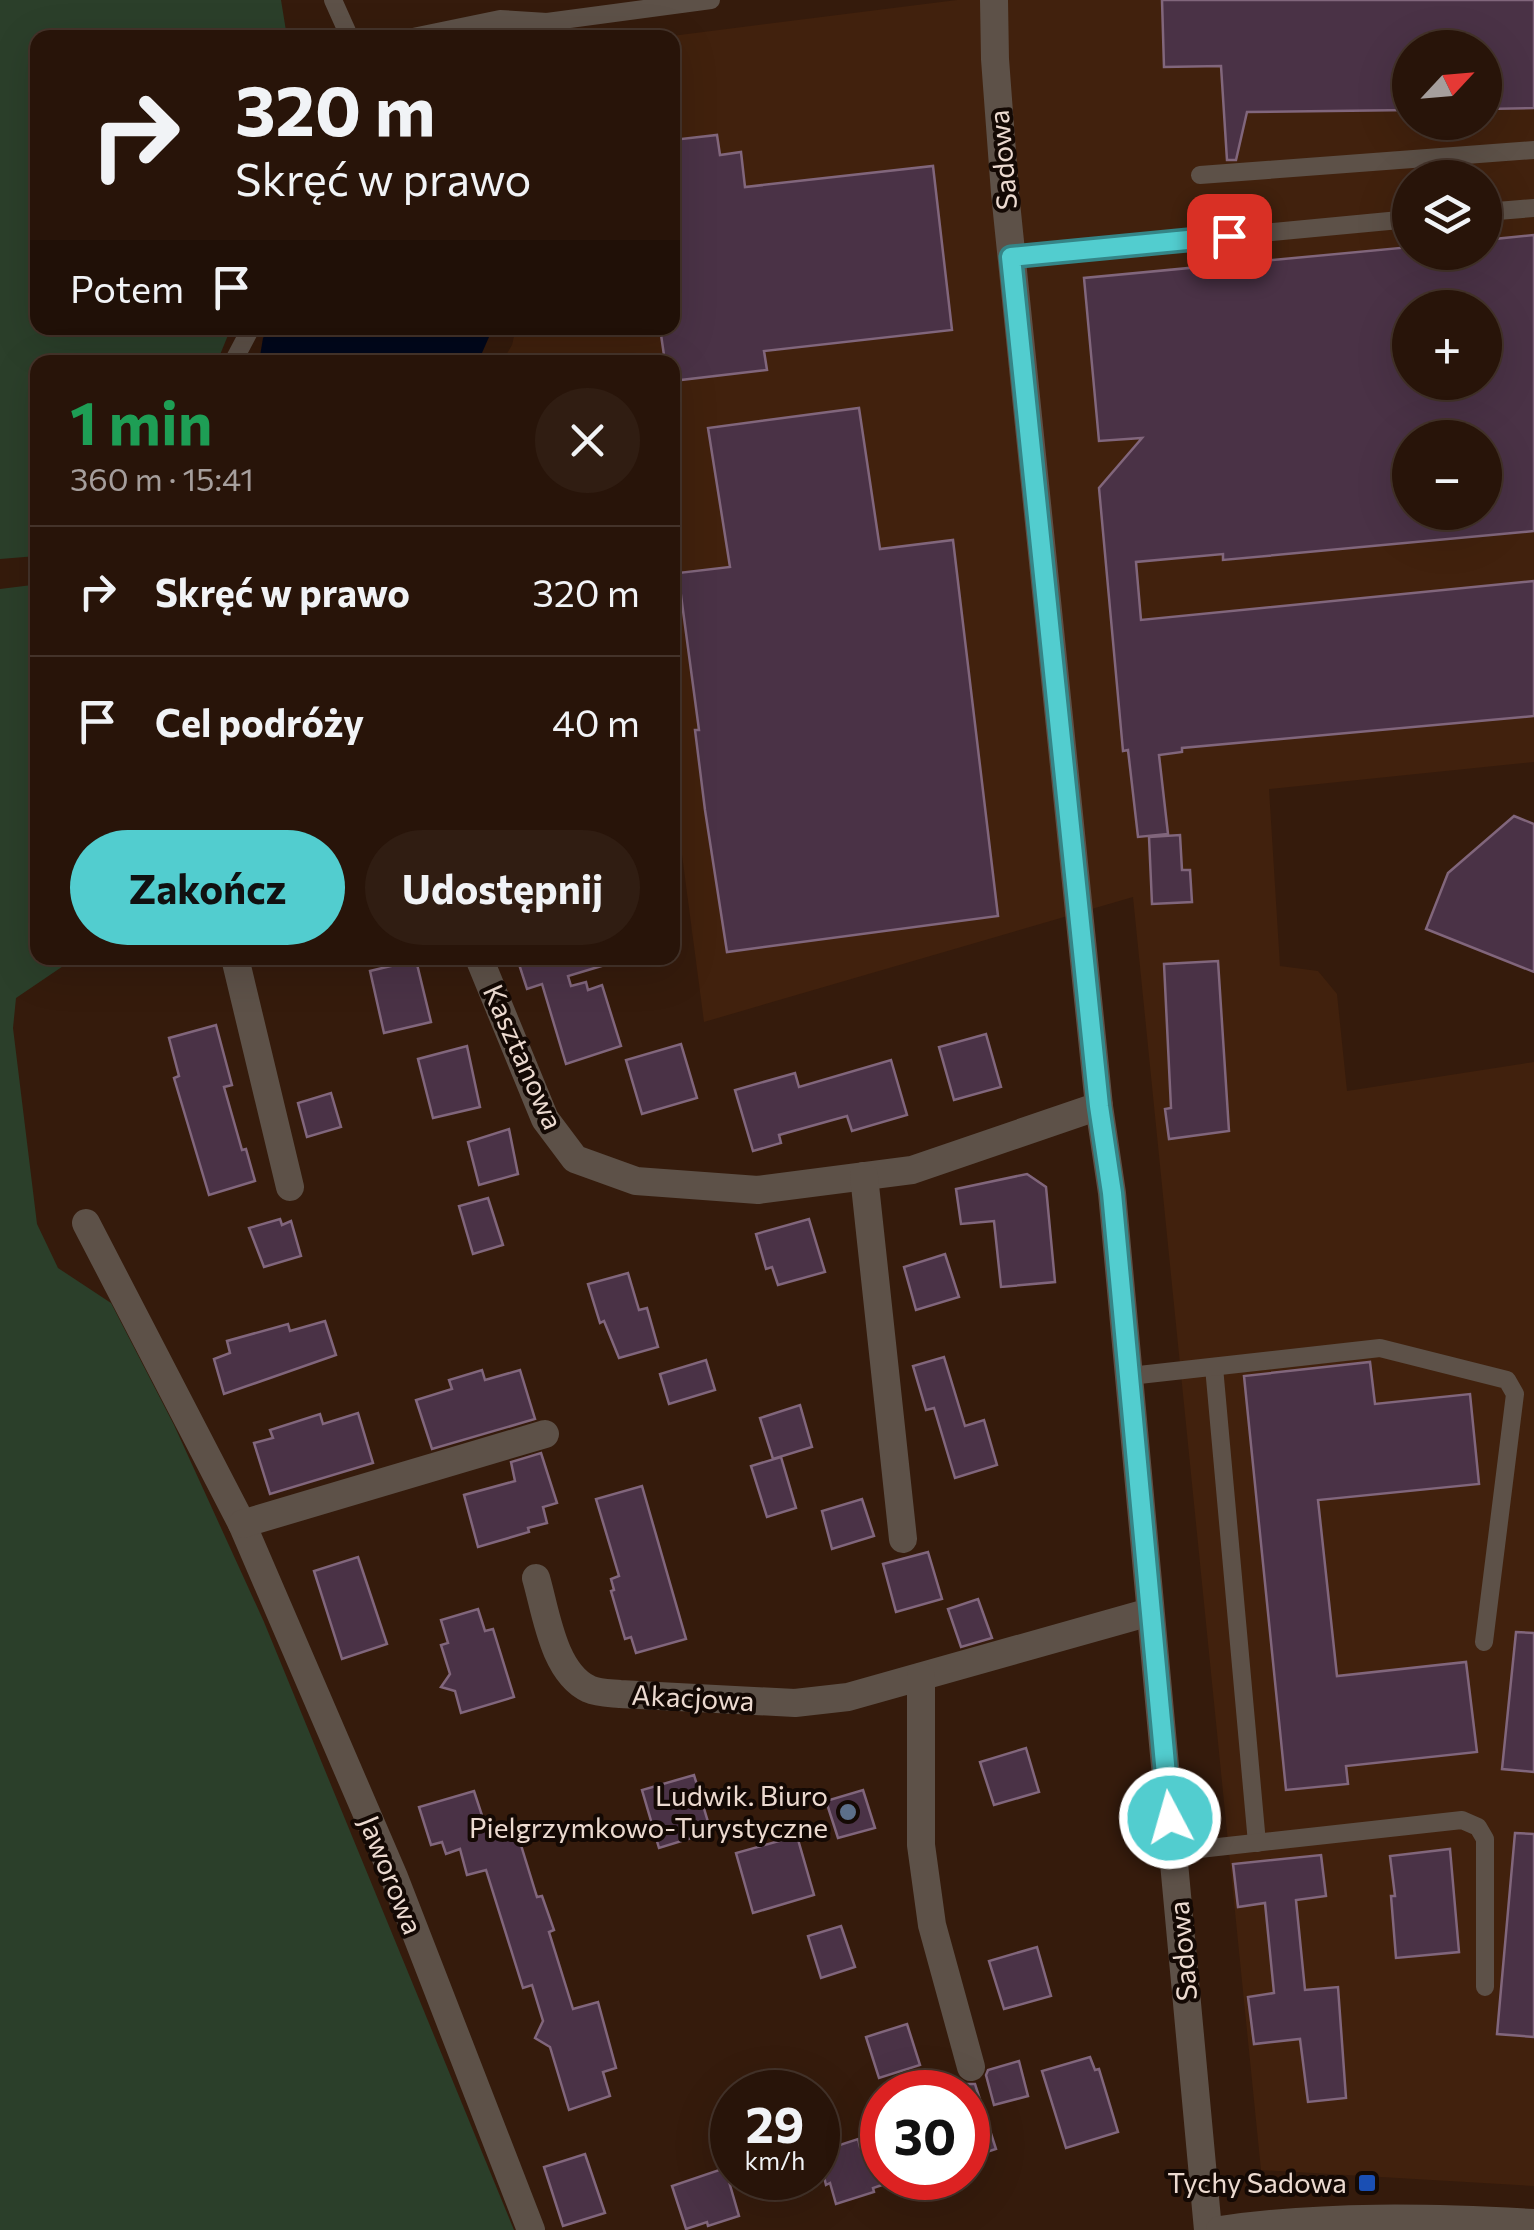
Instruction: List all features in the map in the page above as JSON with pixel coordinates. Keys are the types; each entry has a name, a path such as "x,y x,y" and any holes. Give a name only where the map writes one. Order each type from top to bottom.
{"street":[{"name":"Sadowa","path":"994,0 1011,257 1099,1106 1112,1193 1208,2230"},
{"path":"239,965 290,1186"},
{"name":"Kasztanowa","path":"482,965 545,1119 575,1158 636,1181 758,1190 912,1170 1099,1106"},
{"path":"864,1176 903,1538"},
{"name":"Jaworowa","path":"86,1223 242,1524 394,1877 531,2230"},
{"path":"242,1524 545,1434"},
{"name":"Akacjowa","path":"536,1578 560,1659 578,1682 593,1691 795,1703 848,1696 1150,1612"},
{"path":"920,1677 920,1845 932,1925 971,2067"},
{"path":"1220,2230 1288,2220 1377,2218 1534,2223"}],"lane":[{"path":"333,0 346,30"},
{"path":"447,30 500,19 547,22 711,0"},
{"path":"1200,175 1534,150"},
{"path":"1502,211 1534,208"},
{"path":"1011,257 1392,221"},
{"path":"1130,1376 1380,1348 1507,1380 1515,1394 1484,1642"},
{"path":"1214,1367 1257,1843"},
{"path":"1173,1852 1462,1820 1478,1827 1485,1838 1486,1987"}],"shaded area":[{"path":"957,0 1534,0 1534,762 1269,789 1280,966 1318,971 1337,994 1347,1091 1534,1062 1534,2186 1261,2170 1133,897 704,1022 680,840 680,355 506,355 514,335 680,335 680,35"}],"green space":[{"path":"0,0 281,0 286,30 30,30 30,335 228,335 220,355 30,355 30,557 0,559"},
{"path":"30,585 30,965 65,965 16,998 13,1028 37,1224 58,1268 111,1303 174,1425 264,1622 514,2230 0,2230 0,589"}],"water":[{"path":"490,335 481,355 260,355 263,338"}],"building":[{"path":"1162,0 1534,0 1534,108 1502,109 1502,30 1392,30 1392,110 1247,112 1236,160 1227,160 1221,66 1164,67"},
{"path":"717,135 720,155 741,152 745,187 933,166 952,330 764,351 767,370 680,380 680,355 664,355 661,335 680,335 680,139"},
{"path":"1534,235 1534,531 1223,560 1223,554 1136,562 1141,620 1534,581 1534,716 1182,748 1182,752 1159,755 1168,834 1138,837 1128,750 1123,751 1099,488 1142,438 1099,441 1084,278 1392,249 1392,270 1502,270 1502,238"},
{"path":"859,408 880,549 953,540 998,916 727,952 705,810 680,588 680,573 730,567 708,428"},
{"path":"1514,816 1534,824 1534,972 1426,929 1448,873"},
{"path":"1180,835 1182,870 1190,870 1192,902 1152,904 1149,837"},
{"path":"1218,961 1229,1131 1169,1139 1165,1109 1171,1108 1164,964"},
{"path":"417,965 431,1022 384,1033 370,971"},
{"path":"519,965 605,965 568,976 571,986 586,982 588,990 602,985 621,1046 566,1064 542,984 527,989"},
{"path":"216,1025 232,1085 224,1087 255,1181 209,1195 174,1078 179,1076 169,1038"},
{"path":"986,1034 1001,1087 954,1100 939,1047"},
{"path":"681,1044 697,1098 642,1114 626,1060"},
{"path":"467,1046 480,1107 433,1118 418,1059"},
{"path":"891,1060 907,1115 852,1131 847,1116 779,1135 781,1143 753,1151 735,1090 795,1073 799,1087"},
{"path":"331,1093 341,1127 307,1137 298,1103"},
{"path":"509,1129 518,1174 479,1185 468,1142"},
{"path":"1027,1174 1046,1187 1055,1282 1001,1287 994,1221 961,1224 956,1189"},
{"path":"488,1198 503,1245 473,1254 459,1206"},
{"path":"280,1219 282,1225 291,1221 301,1256 264,1267 249,1228"},
{"path":"809,1219 825,1272 778,1285 772,1267 766,1269 756,1234"},
{"path":"945,1254 959,1297 916,1310 904,1267"},
{"path":"628,1273 639,1310 647,1308 658,1347 619,1358 604,1321 600,1323 588,1284"},
{"path":"325,1321 336,1355 224,1394 214,1359 230,1353 227,1341 288,1324 290,1331"},
{"path":"944,1357 965,1426 984,1420 997,1465 955,1478 934,1408 926,1410 913,1366"},
{"path":"706,1360 715,1390 669,1404 660,1374"},
{"path":"1370,1362 1375,1404 1470,1394 1479,1484 1318,1500 1337,1676 1466,1662 1477,1752 1346,1766 1348,1784 1286,1790 1244,1376"},
{"path":"482,1370 485,1380 520,1370 535,1419 432,1449 416,1400 452,1389 449,1380"},
{"path":"800,1405 812,1447 773,1459 760,1418"},
{"path":"358,1413 373,1463 270,1494 254,1443 273,1438 270,1430 320,1414 323,1424"},
{"path":"541,1453 557,1503 543,1507 547,1523 478,1547 464,1495 515,1481 511,1462"},
{"path":"781,1457 796,1508 767,1517 751,1466"},
{"path":"642,1486 686,1639 636,1653 631,1637 625,1639 611,1591 611,1579 619,1576 596,1499"},
{"path":"862,1499 874,1536 832,1549 822,1511"},
{"path":"928,1552 942,1599 896,1612 883,1564"},
{"path":"358,1557 387,1644 342,1659 314,1571"},
{"path":"978,1599 992,1638 961,1647 948,1609"},
{"path":"478,1609 485,1631 493,1629 514,1697 461,1713 455,1691 441,1687 450,1674 441,1645 448,1643 441,1620"},
{"path":"1516,1632 1534,1633 1534,1772 1502,1769"},
{"path":"1026,1748 1039,1792 994,1805 980,1762"},
{"path":"694,1775 711,1832 659,1848 642,1790"},
{"path":"863,1790 875,1828 838,1838 826,1801"},
{"path":"474,1791 489,1837 516,1829 537,1897 542,1896 554,1930 549,1932 573,2009 598,2002 616,2068 603,2072 610,2096 569,2110 550,2047 535,2038 543,2021 532,1985 523,1988 486,1870 467,1875 460,1849 446,1854 442,1842 431,1845 419,1807"},
{"path":"1515,1833 1534,1834 1534,2037 1497,2034"},
{"path":"797,1836 814,1895 753,1913 736,1853"},
{"path":"1450,1849 1459,1952 1396,1958 1390,1856"},
{"path":"1321,1855 1326,1896 1296,1900 1305,1990 1338,1987 1346,2098 1308,2102 1300,2039 1254,2044 1248,1997 1274,1993 1265,1903 1238,1907 1233,1864"},
{"path":"841,1926 855,1967 821,1978 808,1936"},
{"path":"1037,1947 1051,1996 1004,2009 989,1961"},
{"path":"907,2024 920,2065 904,2070 876,2070 866,2037"},
{"path":"1090,2057 1095,2070 1099,2069 1118,2132 1066,2148 1042,2071"},
{"path":"1019,2061 1028,2096 994,2105 988,2070"},
{"path":"858,2139 860,2196 836,2204 835,2200 840,2200 840,2145"},
{"path":"585,2154 605,2213 563,2226 544,2167"},
{"path":"710,2173 710,2200 734,2200 739,2216 686,2229 672,2186"}],"place":[{"name":"Ludwik. Biuro Pielgrzymkowo-Turystyczne","path":"848,1812"},
{"name":"Tychy Sadowa","path":"1367,2183"}],"route":[{"path":"1170,1818 1112,1193 1099,1106 1011,257 1229,236"}]}
